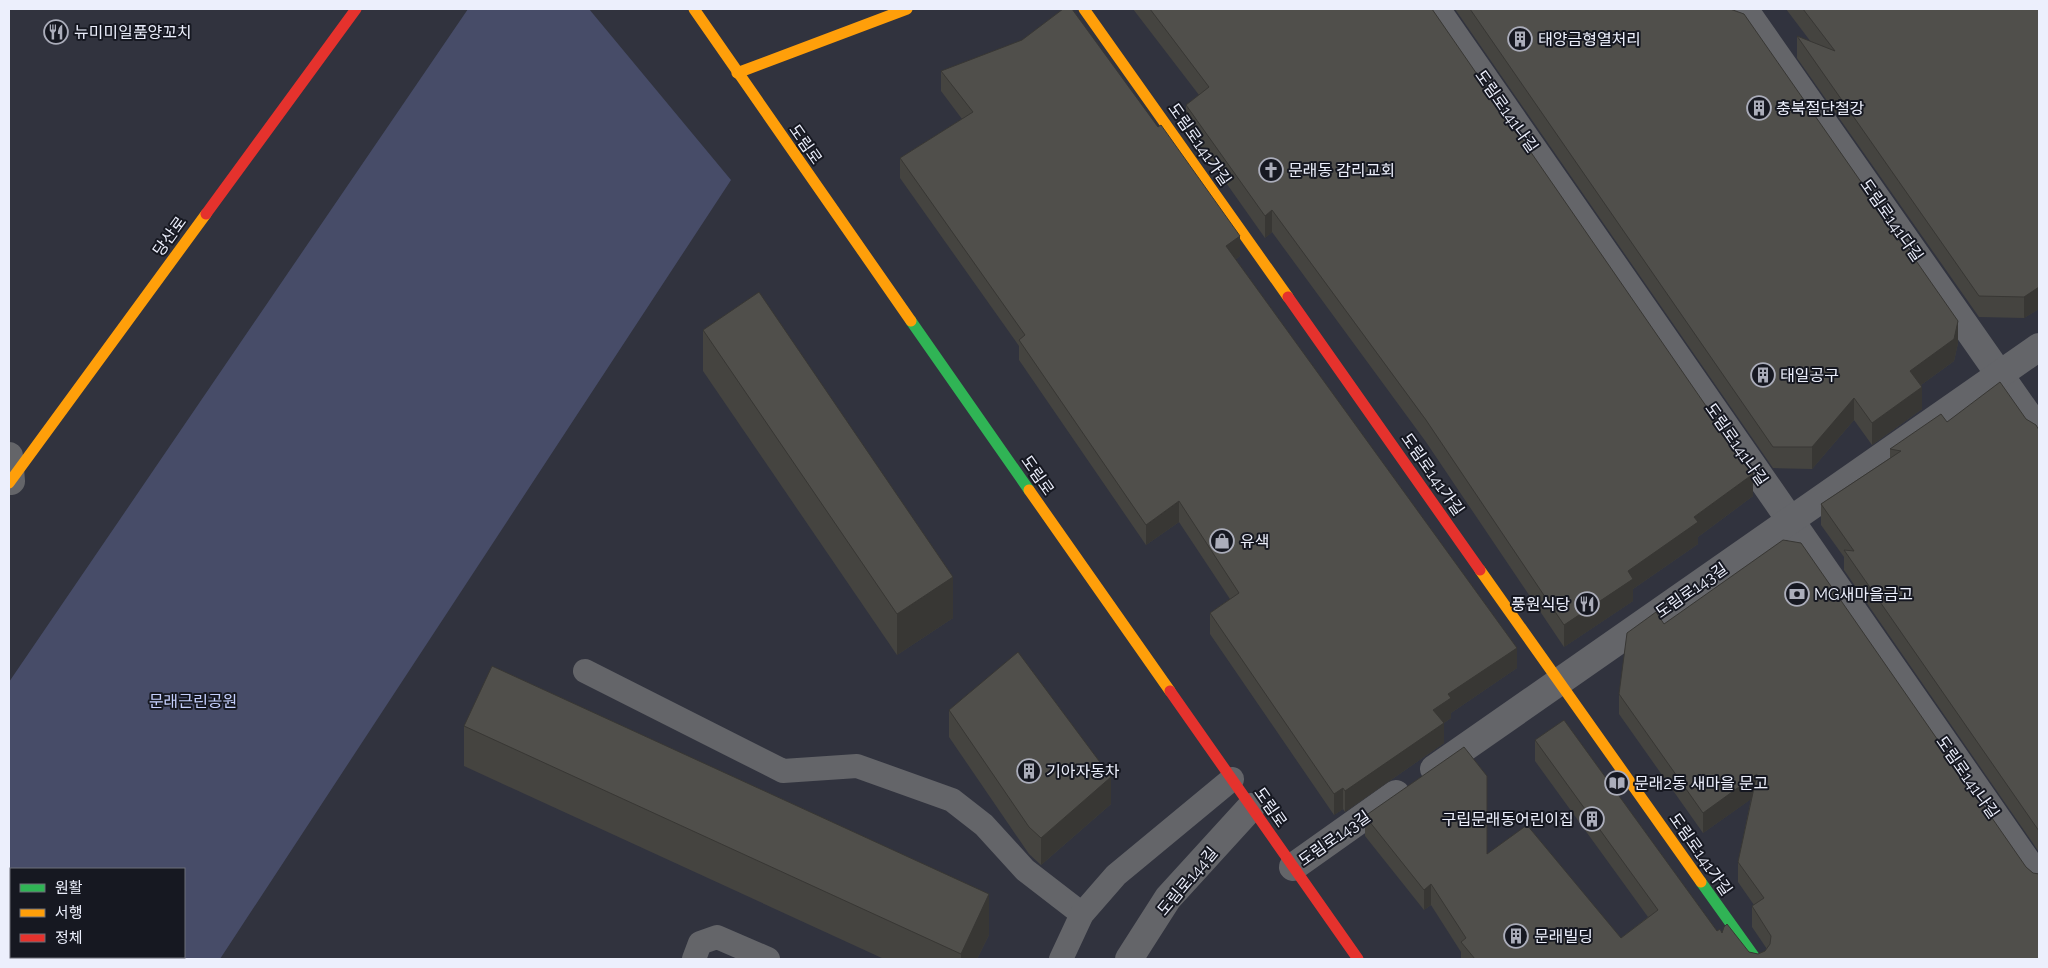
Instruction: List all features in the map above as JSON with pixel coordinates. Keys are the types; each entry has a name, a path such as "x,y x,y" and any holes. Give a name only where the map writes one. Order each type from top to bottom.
{"main road":[{"name":"당산로","path":"9,473 356,9"},
{"name":"도림로","path":"694,9 1358,959"},
{"path":"737,73 907,9"},
{"name":"도림로141가길","path":"1084,9 1756,959"}],"street":[{"name":"도림로141나길","path":"1436,9 2039,879"},
{"name":"도림로141다길","path":"1744,9 2039,431"},
{"name":"도림로143길","path":"1293,867 2039,347"},
{"name":"도림로144길","path":"1130,959 1168,898 1251,807"}],"lane":[{"path":"585,671 782,771 857,766 952,800 984,825 1025,870 1082,914"},
{"path":"1061,959 1082,914 1116,875 1232,779"},
{"path":"694,959 700,943 717,936 768,959"}],"green space":[{"name":"문래근린공원","path":"468,9 589,9 731,180 220,959 9,959 9,682"}],"building":[{"path":"1063,9 1072,9 1158,127 1161,125 1240,236 1226,246 1517,648 1448,694 1451,698 1433,710 1444,723 1345,791 1343,788 1334,794 1210,613 1239,593 1179,501 1146,525 1019,340 1025,335 900,158 973,112 941,71 1022,40"},
{"path":"1150,9 1432,9 1753,474 1694,517 1698,522 1628,571 1633,579 1564,625 1426,420 1272,210 1265,216 1186,105 1209,87"},
{"path":"1470,9 1730,9 1744,14 1958,321 1954,339 1910,371 1922,387 1872,423 1854,398 1812,447 1773,447"},
{"path":"1803,9 2039,9 2039,287 2024,297 1979,296 1797,36 1835,51"},
{"path":"759,292 953,577 897,614 703,330"},
{"path":"2000,382 2026,419 2036,425 2039,430 2039,831 1844,550 1854,551 1821,504 1901,451 1890,449 1941,414 1947,422"},
{"path":"1783,540 1801,543 2026,867 2033,873 2039,874 2039,959 1475,959 1461,942 1466,938 1431,884 1424,890 1365,816 1464,747 1487,776 1487,854 1527,825 1621,938 1658,910 1535,740 1564,720 1717,931 1720,929 1722,933 1727,924 1749,952 1758,954 1765,951 1770,944 1771,936 1752,906 1764,898 1738,862 1757,774 1703,813 1619,694 1627,633 1656,612 1664,624"},
{"name":"기아자동차","path":"1018,652 1111,777 1041,838 1029,827 949,710"},
{"path":"492,666 989,894 961,954 464,726"}],"traffic: fast":[{"path":"911,321 1029,490"},
{"path":"1701,882 1756,959"}],"traffic: slow":[{"path":"694,9 911,321"},
{"path":"737,73 907,9"},
{"path":"1084,9 1288,297"},
{"path":"9,483 206,214"},
{"path":"1029,490 1170,691"},
{"path":"1480,570 1701,882"}],"traffic: jam":[{"path":"206,214 356,9"},
{"path":"1288,297 1480,570"},
{"path":"1170,691 1358,959"}],"place":[{"name":"뉴미미일품양꼬치","path":"56,32"},
{"name":"태양금형열처리","path":"1520,39"},
{"name":"충북절단철강","path":"1759,108"},
{"name":"문래동 감리교회","path":"1271,170"},
{"name":"태일공구","path":"1763,375"},
{"name":"유색","path":"1222,541"},
{"name":"MG새마을금고","path":"1797,594"},
{"name":"풍원식당","path":"1587,604"},
{"name":"기아자동차","path":"1029,771"},
{"name":"문래2동 새마을 문고","path":"1617,783"},
{"name":"구립문래동어린이집","path":"1592,819"},
{"name":"문래빌딩","path":"1516,936"}]}
